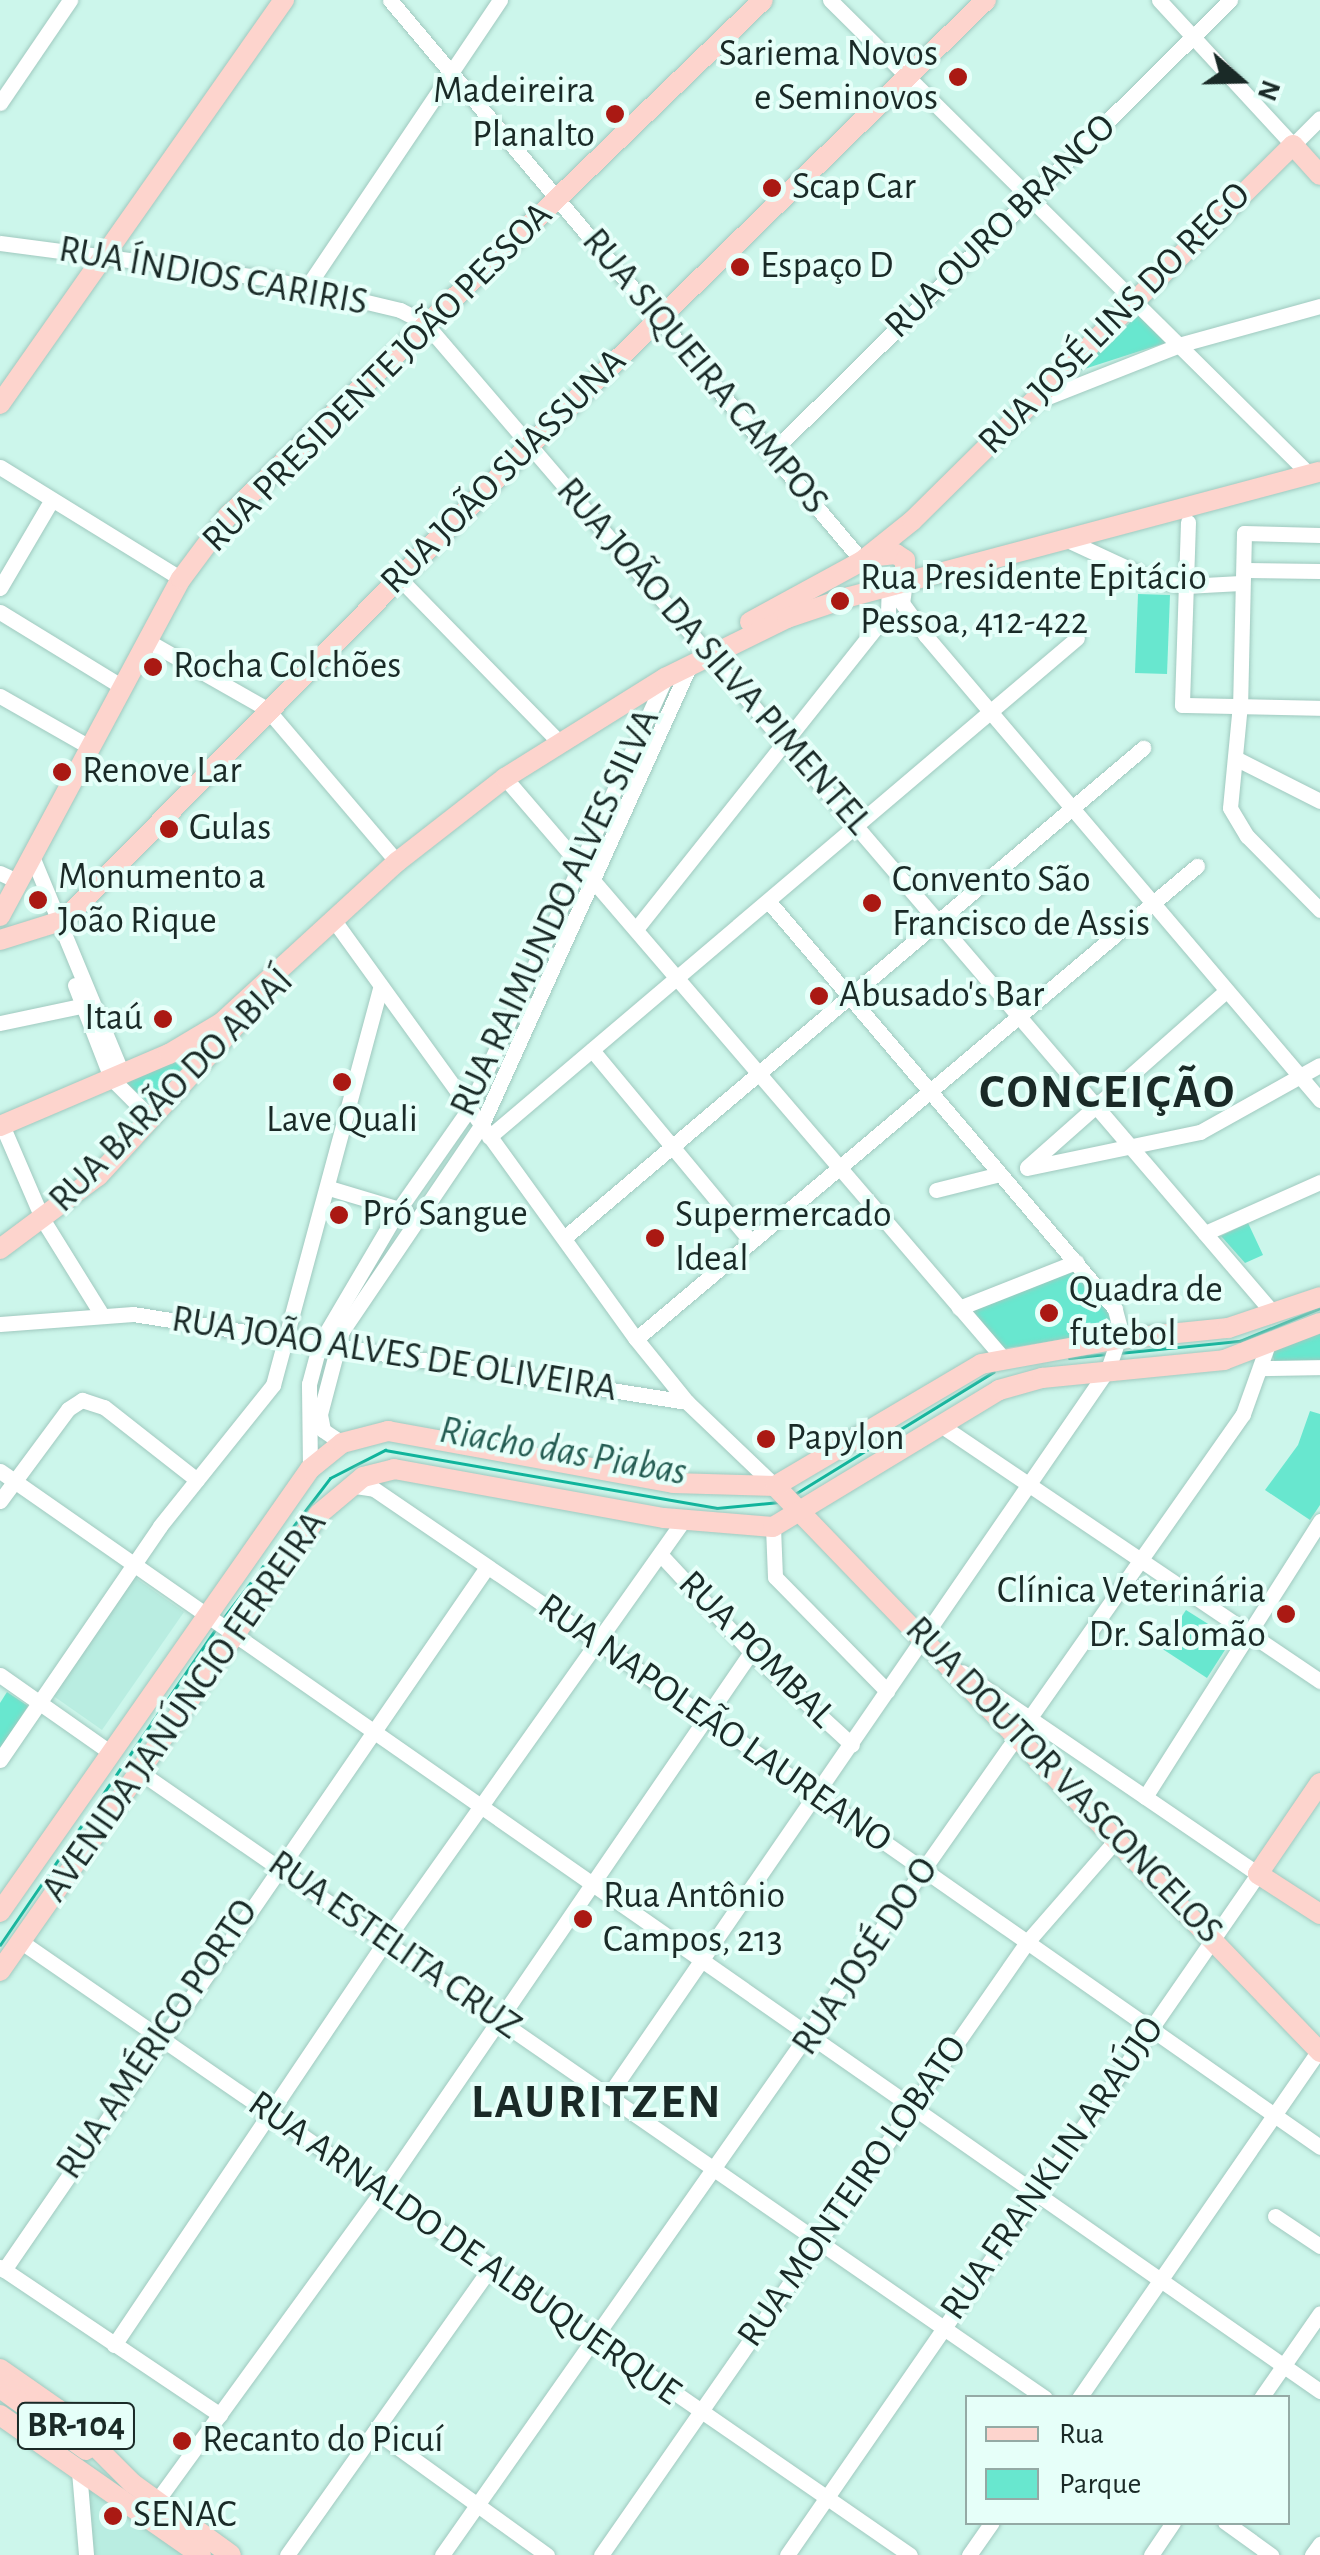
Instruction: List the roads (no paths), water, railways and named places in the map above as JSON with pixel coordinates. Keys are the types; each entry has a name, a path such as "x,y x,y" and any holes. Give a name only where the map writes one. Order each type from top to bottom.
{"main road":[{"path":"0,404 284,0"},
{"name":"RUA PRESIDENTE JOÃO PESSOA","path":"0,916 9,877 34,861 181,579 228,516 424,322 559,198 762,0"},
{"name":"RUA JOÃO SUASSUNA","path":"54,919 76,906 531,444 986,0"},
{"path":"1292,145 1320,175"},
{"name":"RUA JOSÉ LINS DO REGO","path":"707,652 858,562 912,521 1132,298 1292,145"},
{"path":"666,678 707,652 849,597 1315,474"},
{"path":"897,585 912,521"},
{"path":"849,597 842,582 858,562 890,553 905,560"},
{"path":"666,678 689,667 707,652"},
{"name":"RUA BARÃO DO ABIAÍ","path":"0,1249 98,1176 151,1118 200,1047 397,862 505,778 666,678"},
{"path":"0,926 54,919"},
{"path":"0,940 54,919"},
{"path":"1,1125 117,1076 200,1047"},
{"path":"777,1488 960,1375 1003,1358 1119,1339 1228,1328 1320,1297"},
{"name":"AVENIDA JANÚNCIO FERREIRA","path":"0,1971 231,1633 319,1514 349,1485 394,1469 683,1521 773,1527 938,1424 1022,1381 1108,1369 1224,1360 1320,1324"},
{"name":"AVENIDA JANÚNCIO FERREIRA","path":"0,1912 310,1469 342,1443 388,1432 673,1484 777,1488"},
{"name":"RUA DOUTOR VASCONCELOS","path":"777,1488 926,1636 1319,2050"},
{"name":"RUA FRANKLIN ARAÚJO","path":"1258,1874 1320,1783"},
{"path":"1258,1874 1320,1914"},
{"name":"BR-104","path":"0,2369 59,2410 132,2483 232,2555"},
{"path":"0,2388 132,2483"},
{"name":"BR-104","path":"0,2415 201,2555"}],"street":[{"path":"0,102 70,0"},
{"name":"RUA SIQUEIRA CAMPOS","path":"390,0 450,75 662,317 858,562"},
{"path":"306,288 500,0"},
{"path":"830,0 1315,474"},
{"path":"1159,0 1292,145"},
{"name":"RUA OURO BRANCO","path":"771,453 1027,196 1230,0"},
{"name":"RUA JOSÉ LINS DO REGO","path":"1292,145 1320,118"},
{"name":"RUA ÍNDIOS CARIRIS","path":"2,246 108,254 306,288 424,322"},
{"path":"1023,407 1182,344 1320,306"},
{"name":"RUA JOÃO DA SILVA PIMENTEL","path":"424,322 1273,1313"},
{"path":"0,467 181,579"},
{"path":"0,588 51,501"},
{"path":"1188,522 1182,705 1320,708"},
{"path":"1320,534 1244,534 1240,704 1230,808 1247,836 1320,910"},
{"path":"1064,539 1150,580 1185,586 1243,576 1320,572"},
{"path":"398,577 560,743"},
{"path":"897,585 909,614 1320,1100"},
{"path":"636,929 888,612 897,585"},
{"path":"0,612 124,688"},
{"path":"486,1131 682,979 996,713 1077,638"},
{"path":"151,643 267,709 397,862"},
{"name":"RUA RAIMUNDO ALVES SILVA","path":"586,873 689,667"},
{"name":"RUA RAIMUNDO ALVES SILVA","path":"310,1469 309,1384 399,1209 510,1042 586,873 666,678"},
{"path":"0,696 92,748"},
{"path":"626,704 642,712 646,724"},
{"path":"564,1238 1143,748"},
{"path":"1237,759 1320,801"},
{"path":"505,778 682,979 758,1075 1003,1358"},
{"path":"34,861 117,1076"},
{"path":"636,1339 838,1163 1020,1016 1196,866"},
{"path":"608,2096 818,1796 1026,1484 1108,1369 1119,1339 1116,1309 770,903"},
{"path":"340,918 380,988 636,1339 687,1402 777,1488"},
{"path":"66,947 82,1006 117,1076 151,1118"},
{"path":"0,1760 134,1564 273,1386 380,988"},
{"path":"1026,1168 1226,991"},
{"path":"0,1024 82,1006"},
{"name":"RUA RAIMUNDO ALVES SILVA","path":"342,1443 323,1430 320,1414 328,1345 417,1215 486,1131 510,1042"},
{"path":"592,1050 750,1240"},
{"path":"936,1190 1004,1178 1026,1168 1134,1150 1200,1132 1320,1066"},
{"path":"1,1125 43,1220 100,1312"},
{"path":"1206,1233 1320,1182"},
{"path":"328,1188 417,1215"},
{"path":"960,1308 1076,1262"},
{"name":"RUA JOÃO ALVES DE OLIVEIRA","path":"0,1324 100,1312 687,1402"},
{"name":"RUA JOSÉ DO O","path":"442,2555 813,2036 1243,1414 1264,1368 1267,1346"},
{"path":"1264,1368 1320,1367"},
{"path":"0,1501 68,1409 89,1400 197,1480"},
{"path":"938,1424 1320,1682"},
{"path":"390,1500 394,1469"},
{"path":"0,1471 1320,2391"},
{"name":"RUA NAPOLEÃO LAUREANO","path":"349,1485 390,1500 1320,2147"},
{"path":"114,2345 386,1940 683,1521"},
{"path":"1144,1797 1320,1521"},
{"path":"773,1527 775,1577 887,1692"},
{"name":"RUA POMBAL","path":"660,1554 751,1652 852,1745"},
{"name":"RUA AMÉRICO PORTO","path":"2,2269 277,1864 487,1567"},
{"path":"156,2502 382,2190 751,1652"},
{"path":"954,1667 1032,1716 1258,1874"},
{"path":"1,1680 111,1754"},
{"name":"RUA ESTELITA CRUZ","path":"136,1770 1041,2395"},
{"name":"RUA MONTEIRO LOBATO","path":"601,2555 1027,1942 1117,1839"},
{"name":"RUA FRANKLIN ARAÚJO","path":"787,2555 1258,1874"},
{"name":"RUA ARNALDO DE ALBUQUERQUE","path":"20,1941 910,2555"},
{"path":"1081,2395 1319,2050"},
{"path":"1275,2216 1320,2246"},
{"path":"286,2555 491,2266"},
{"path":"2,2269 220,2415"},
{"path":"1263,2395 1320,2313"},
{"path":"375,2430 548,2555"},
{"path":"79,2471 86,2555"},
{"path":"970,2555 990,2525"},
{"path":"1151,2555 1171,2525"},
{"path":"1229,2525 1272,2555"},
{"path":"1312,2555 1320,2544"}],"waterway":[{"name":"Riacho das Piabas","path":"1119,1353 1240,1341 1320,1308"},
{"name":"Riacho das Piabas","path":"1069,1358 1106,1354"},
{"name":"Riacho das Piabas","path":"795,1494 993,1372"},
{"name":"Riacho das Piabas","path":"222,1620 330,1478 385,1450 717,1508 779,1502"},
{"name":"Riacho das Piabas","path":"0,1945 214,1631"}],"place":[{"name":"Sariema Novos e Seminovos","path":"958,77"},
{"name":"Madeireira Planalto","path":"615,114"},
{"name":"Scap Car","path":"772,188"},
{"name":"Espaço D","path":"740,267"},
{"name":"Rua Presidente Epitácio Pessoa, 412-422","path":"840,601"},
{"name":"Rocha Colchões","path":"153,667"},
{"name":"Renove Lar","path":"62,772"},
{"name":"Gulas","path":"169,829"},
{"name":"Monumento a João Rique","path":"38,900"},
{"name":"Convento São Francisco de Assis","path":"872,903"},
{"name":"Abusado's Bar","path":"819,996"},
{"name":"Itaú","path":"163,1019"},
{"name":"Lave Quali","path":"342,1082"},
{"name":"Pró Sangue","path":"339,1215"},
{"name":"Supermercado Ideal","path":"655,1238"},
{"name":"Quadra de futebol","path":"1049,1313"},
{"name":"Papylon","path":"766,1439"},
{"name":"Clínica Veterinária Dr. Salomão","path":"1286,1614"},
{"name":"Rua Antônio Campos, 213","path":"583,1919"},
{"name":"Recanto do Picuí","path":"182,2441"},
{"name":"SENAC","path":"113,2516"}],"district":[{"name":"CONCEIÇÃO","path":"1108,1094"},
{"name":"LAURITZEN","path":"597,2104"}]}
